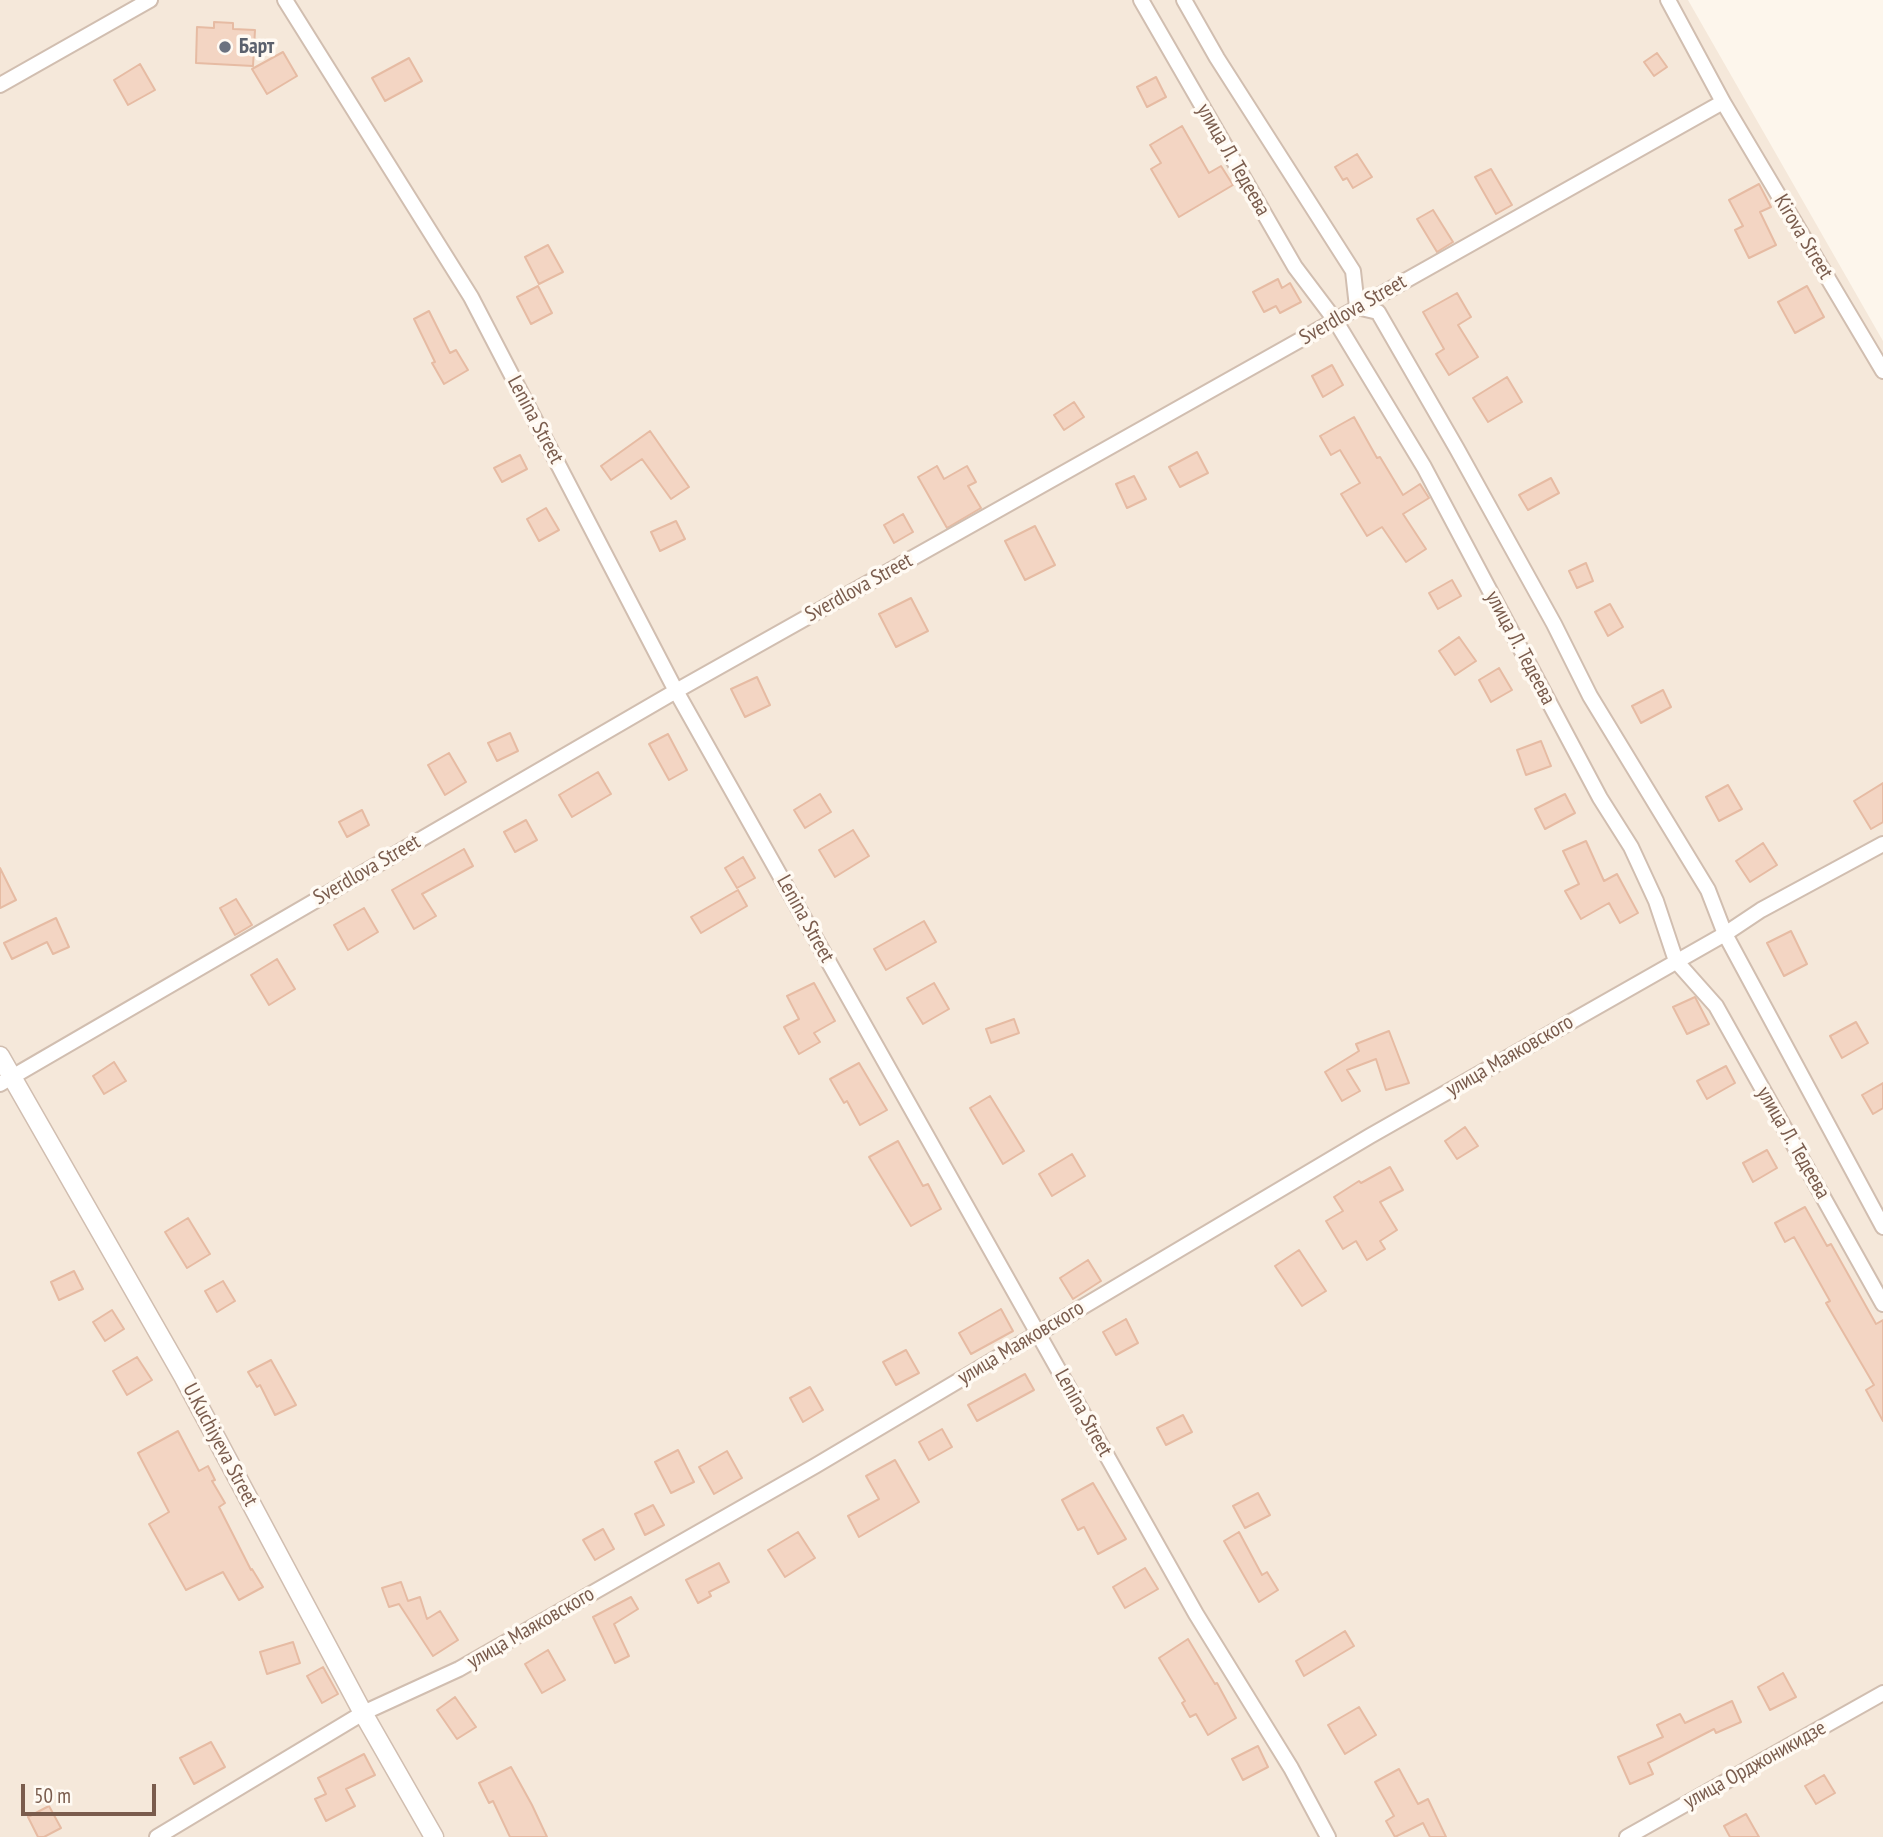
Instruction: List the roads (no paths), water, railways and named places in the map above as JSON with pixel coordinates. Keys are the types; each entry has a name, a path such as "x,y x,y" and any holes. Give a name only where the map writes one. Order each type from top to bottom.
{"street":[{"path":"0,85 150,0"},
{"name":"Lenina Street","path":"285,0 471,297 676,691 1196,1614 1291,1768 1328,1837"},
{"name":"улица Л. Тедеева","path":"1141,0 1295,267 1335,320 1424,467 1600,798 1631,847 1656,901 1676,961 1716,1006 1883,1304"},
{"name":"улица Л. Тедеева","path":"1184,0 1224,69 1353,271 1357,307 1378,312 1554,624 1590,696 1708,891 1725,934 1883,1227"},
{"name":"Kirova Street","path":"1668,0 1723,102 1883,371"},
{"name":"Sverdlova Street","path":"6,1080 676,691 1723,102"},
{"name":"улица Маяковского","path":"157,1837 363,1713 481,1656 815,1466 1370,1136 1725,934 1761,910 1883,844"},
{"name":"U.Kuchiyeva Street","path":"0,1056 6,1080 183,1376 363,1713 434,1837"},
{"name":"улица Орджоникидзе","path":"1627,1837 1883,1693"}],"place":[{"name":"Барт","path":"225,47"}]}
